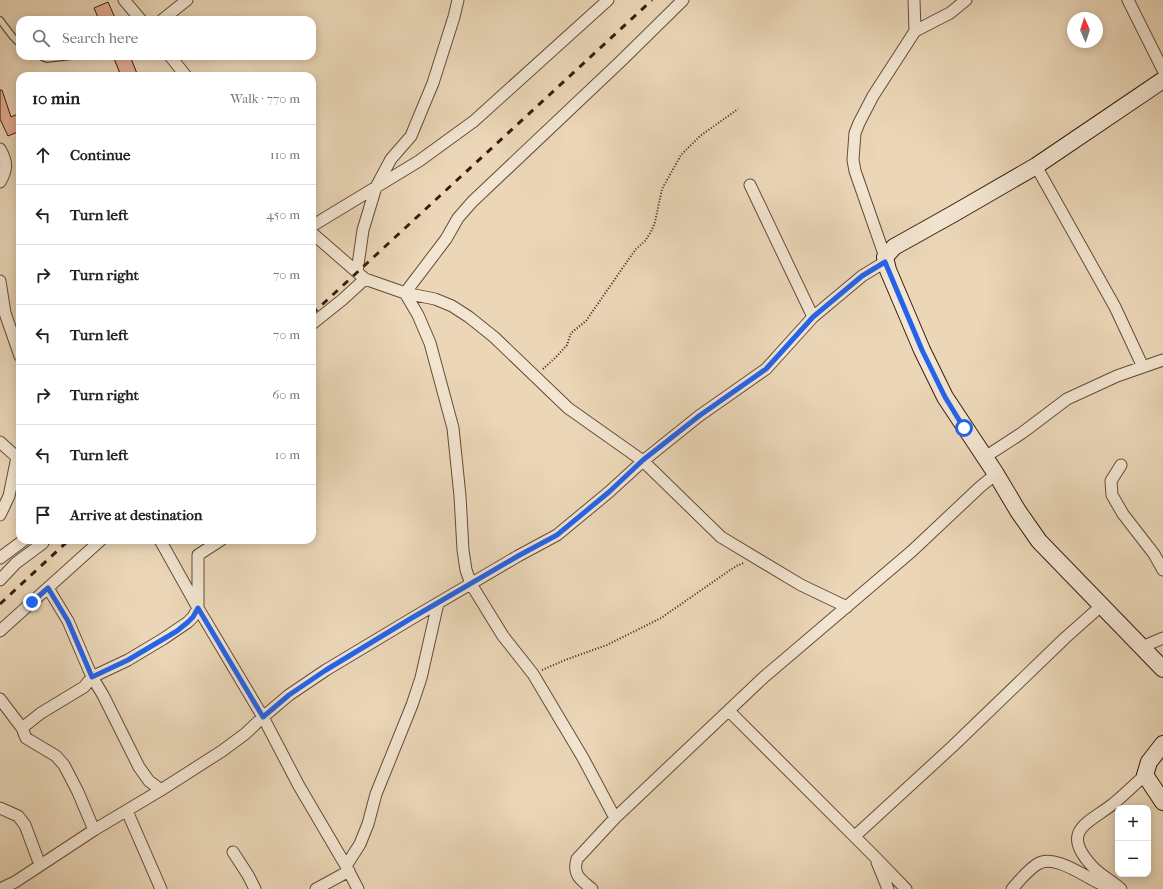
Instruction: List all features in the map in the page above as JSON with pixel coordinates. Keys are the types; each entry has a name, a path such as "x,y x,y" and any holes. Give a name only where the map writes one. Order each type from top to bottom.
{"street":[{"path":"124,0 138,16"},
{"path":"167,16 187,0"},
{"path":"316,321 342,300 361,275 363,230 376,187 391,159 411,136 432,83 454,17 458,0"},
{"path":"316,224 419,162 474,121 608,0"},
{"path":"405,293 446,239 458,218 472,202 683,0"},
{"path":"914,0 915,31"},
{"path":"966,0 950,13 915,31 873,96 858,123 854,140 853,160 855,171 885,259 922,350 945,397 964,428 985,457 1018,511 1039,541 1163,669"},
{"path":"1128,0 1163,70"},
{"path":"173,60 183,72"},
{"path":"0,889 15,882 94,830 162,790 222,751 245,734 289,695 326,670 518,556 557,535 609,492 643,460 699,416 766,369 813,317 885,259 894,247 1036,166 1163,80"},
{"path":"0,149 6,159 6,170 0,182"},
{"path":"1036,166 1115,308 1144,367"},
{"path":"750,186 813,317"},
{"path":"316,236 361,275 405,293 435,299 452,306 469,317 494,337 568,408 643,460 721,537 801,585 846,607"},
{"path":"0,281 5,313 16,345"},
{"path":"405,293 418,315 430,343 453,428 466,570 471,584 503,636 533,674 584,758 615,818"},
{"path":"985,457 1022,433 1067,399 1117,376 1163,360"},
{"path":"0,442 16,457"},
{"path":"1121,465 1111,481 1112,495 1116,504 1154,554 1163,570"},
{"path":"0,515 9,496 16,467"},
{"path":"592,889 578,876 574,868 577,859 615,818 764,677 912,551 980,487 996,474"},
{"path":"0,558 19,544"},
{"path":"0,580 16,563 42,544"},
{"path":"0,631 97,544"},
{"path":"162,544 198,608 263,717 300,786 348,868 358,889"},
{"path":"22,728 41,713 84,687 92,677 128,660 172,634 188,622 198,608 198,555 215,544"},
{"path":"48,588 68,621 92,677 103,695 139,767 149,782 162,790"},
{"path":"316,889 348,868 360,844 368,824 376,794 412,705 421,678 438,603"},
{"path":"855,836 954,746 1061,642 1101,606"},
{"path":"1142,647 1163,638"},
{"path":"0,699 22,728 28,740 56,756 64,765 78,792 94,830"},
{"path":"729,711 855,836 906,889"},
{"path":"1121,889 1092,867 1078,845 1078,837 1081,828 1091,818 1112,804 1145,775 1149,762 1163,744"},
{"path":"1145,775 1163,802"},
{"path":"0,808 18,816 25,824 40,866"},
{"path":"127,811 161,889"},
{"path":"234,852 255,889"},
{"path":"873,855 888,889"},
{"path":"1012,889 1036,865 1042,862 1053,861 1079,872 1101,884 1121,889"}],"lane":[{"path":"0,20 16,40"}],"path":[{"path":"535,376 567,345 571,333 586,321 636,249 645,241 655,222 662,189 681,155 700,136 738,110"},
{"path":"533,674 565,660 607,645 661,618 736,566 756,558"}],"building":[{"path":"108,2 114,16 97,16 94,8"},
{"path":"115,60 132,60 136,72 119,72"},
{"path":"0,90 2,90 11,117 16,115 16,133 8,136 0,119"}],"railway":[{"path":"316,310 652,0"},
{"path":"0,604 65,544"}],"route":[{"path":"32,602 48,588 62,609 74,633 92,677 128,660 177,631 193,617 198,608 263,717 289,695 326,670 410,619 557,535 609,492 643,460 699,416 766,369 813,317 862,276 885,262 922,350 945,397 964,428"}]}
